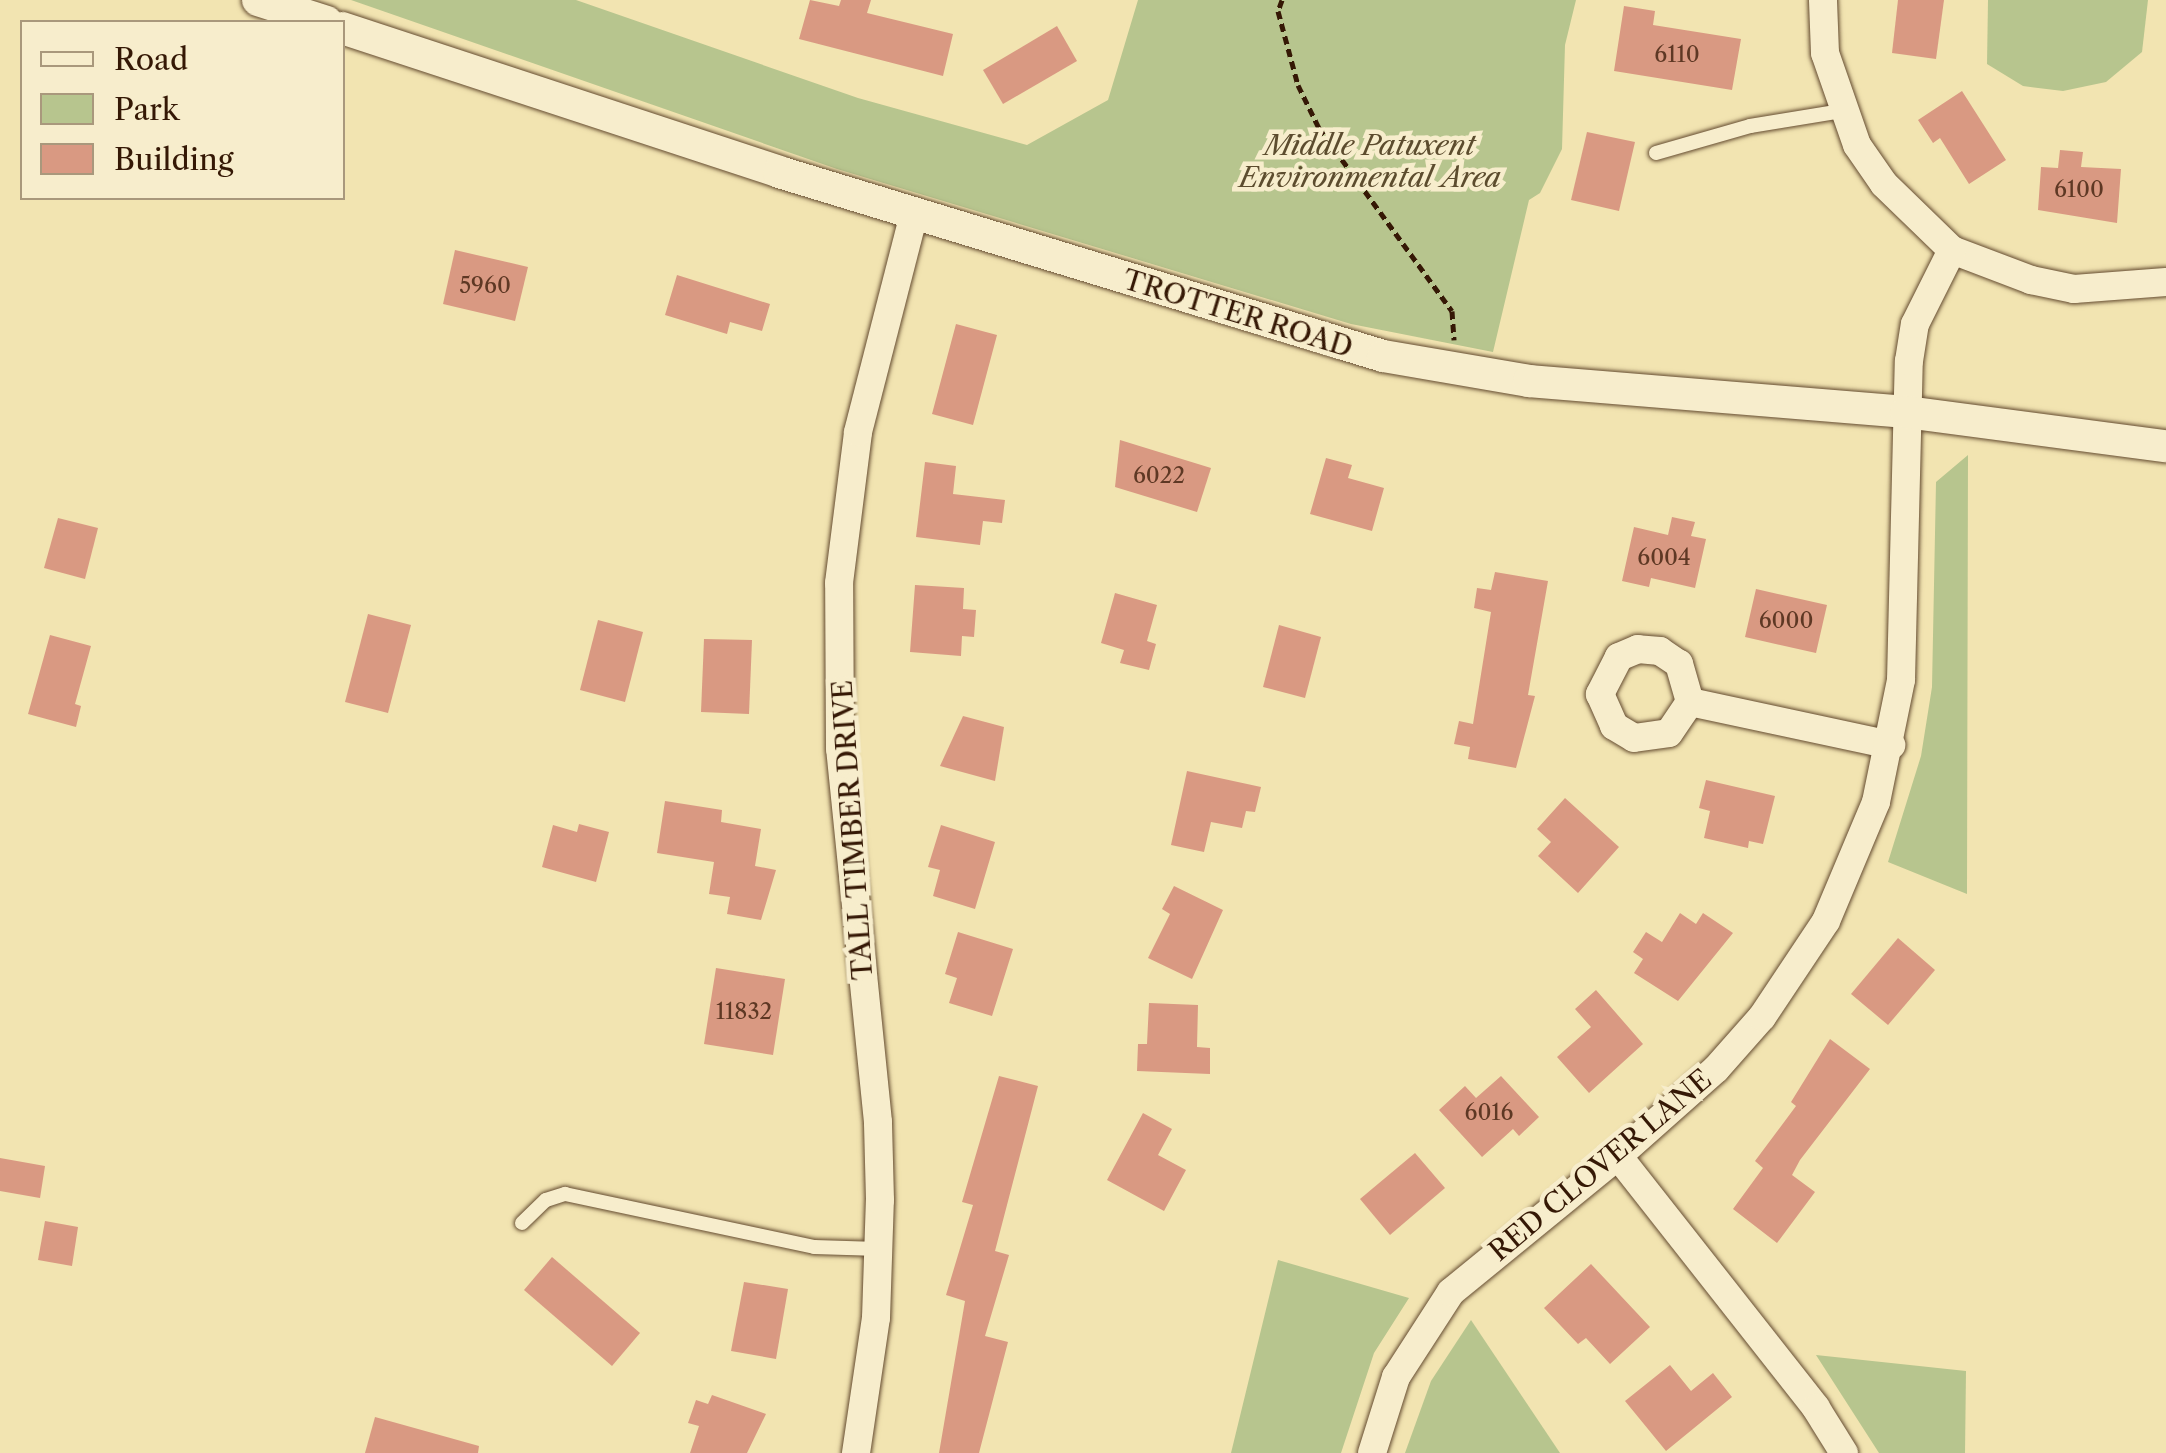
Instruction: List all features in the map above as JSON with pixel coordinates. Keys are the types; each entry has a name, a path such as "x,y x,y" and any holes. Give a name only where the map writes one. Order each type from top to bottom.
{"street":[{"path":"258,0 321,20"},
{"path":"1823,0 1825,53 1842,111 1884,184 1952,250 2074,289 2166,282"},
{"name":"TROTTER ROAD","path":"345,29 914,214 1312,337 1455,371 1906,412 2166,446"},
{"name":"TALL TIMBER DRIVE","path":"856,1453 880,1249 878,1122 840,749 839,584 858,432 914,214"},
{"name":"RED CLOVER LANE","path":"1372,1453 1396,1377 1452,1292 1618,1156 1716,1069 1796,972 1853,866 1891,745 1905,614 1906,412 1915,324 1952,250"},
{"path":"1690,702 1891,745"},
{"path":"1618,1156 1816,1408 1844,1453"}],"lane":[{"path":"1656,152 1750,126 1842,111"},
{"path":"522,1222 546,1200 565,1194 814,1248 880,1249"}],"path":[{"path":"1282,0 1278,11 1298,84 1319,128 1452,311 1455,371"}],"green space":[{"name":"Middle Patuxent Environmental Area","path":"351,0 576,0 858,98 1027,145 1108,100 1138,0 1576,0 1565,45 1562,149 1540,193 1529,200 1493,352 1351,324 837,169"},
{"path":"1988,0 2148,0 2142,52 2106,82 2063,91 2023,86 1987,64"},
{"path":"1968,455 1967,894 1888,862 1921,756 1932,687 1936,482"},
{"path":"1278,1260 1409,1298 1374,1353 1341,1453 1231,1453"},
{"path":"1471,1320 1560,1453 1405,1453 1431,1381"},
{"path":"1816,1355 1966,1371 1965,1453 1879,1453"}],"building":[{"path":"810,0 839,6 841,0 871,0 867,13 953,34 943,76 799,39"},
{"path":"1898,0 1944,0 1936,59 1892,53"},
{"path":"1624,6 1655,11 1653,25 1741,39 1732,90 1614,71"},
{"path":"1057,26 1077,61 1003,104 983,70"},
{"path":"1962,91 2006,160 1969,184 1940,138 1933,143 1918,120"},
{"path":"1587,132 1635,142 1619,211 1571,200"},
{"path":"2060,150 2083,152 2081,167 2121,169 2117,223 2038,210 2041,167 2058,168"},
{"path":"455,250 528,267 515,321 443,304"},
{"path":"677,275 770,304 762,331 730,322 727,334 665,315"},
{"path":"956,324 997,335 973,425 932,414"},
{"path":"1120,440 1211,468 1197,512 1115,487"},
{"path":"1326,458 1352,465 1348,478 1384,488 1372,531 1310,514"},
{"path":"925,462 956,466 953,494 1005,500 1002,523 983,521 980,545 916,537"},
{"path":"1672,517 1695,522 1691,536 1706,539 1695,588 1651,578 1649,587 1622,581 1634,527 1668,535"},
{"path":"58,518 98,528 85,579 44,568"},
{"path":"1495,572 1548,581 1528,695 1535,696 1516,768 1468,759 1470,747 1454,744 1459,721 1473,724 1491,612 1474,608 1477,588 1491,590"},
{"path":"915,585 964,588 963,609 976,610 974,637 962,636 961,656 910,652"},
{"path":"1756,589 1827,605 1816,653 1745,637"},
{"path":"1115,593 1157,605 1147,641 1156,644 1149,670 1120,663 1124,650 1101,643"},
{"path":"368,614 411,625 388,713 345,702"},
{"path":"598,620 643,632 625,702 580,690"},
{"path":"1279,625 1321,637 1305,698 1263,687"},
{"path":"50,635 91,646 75,704 81,706 76,727 28,714"},
{"path":"704,639 752,640 749,714 701,712"},
{"path":"963,716 1004,727 995,781 940,766"},
{"path":"1187,771 1261,787 1255,812 1246,811 1242,828 1211,822 1204,852 1171,845"},
{"path":"1706,780 1775,796 1763,844 1749,841 1748,848 1704,838 1710,811 1699,808"},
{"path":"1565,798 1619,847 1578,893 1538,856 1551,842 1537,829"},
{"path":"665,801 722,810 721,822 761,829 755,866 776,870 761,920 727,914 730,897 709,894 714,862 657,853"},
{"path":"579,824 609,832 596,882 542,867 553,825 577,832"},
{"path":"941,825 995,842 975,909 933,896 940,870 928,867"},
{"path":"1174,886 1223,910 1192,979 1148,958 1170,914 1162,909"},
{"path":"1680,913 1696,924 1703,913 1733,933 1678,1001 1634,973 1643,959 1633,952 1646,932 1662,942"},
{"path":"958,932 1013,949 992,1016 949,1003 957,978 945,974"},
{"path":"1898,938 1935,970 1888,1025 1851,994"},
{"path":"716,968 785,979 773,1055 704,1044"},
{"path":"1596,990 1643,1044 1589,1093 1557,1057 1591,1027 1575,1009"},
{"path":"1149,1003 1198,1005 1197,1047 1210,1048 1210,1074 1137,1071 1138,1044 1147,1044"},
{"path":"1830,1039 1870,1069 1800,1160 1792,1175 1815,1192 1777,1243 1733,1209 1763,1168 1755,1161 1796,1106 1791,1102"},
{"path":"999,1076 1038,1086 995,1251 1009,1255 985,1336 1008,1342 979,1453 939,1453 965,1301 946,1295 973,1205 962,1202"},
{"path":"1501,1076 1539,1117 1519,1136 1513,1129 1482,1157 1439,1110 1465,1086 1476,1098"},
{"path":"1143,1113 1172,1129 1158,1155 1186,1170 1164,1211 1107,1180"},
{"path":"1415,1153 1445,1188 1390,1235 1360,1199"},
{"path":"0,1158 45,1166 40,1198 0,1191"},
{"path":"45,1221 78,1227 72,1266 38,1260"},
{"path":"552,1257 640,1333 612,1366 524,1290"},
{"path":"1591,1264 1650,1327 1610,1364 1586,1338 1578,1344 1544,1308"},
{"path":"744,1282 788,1289 776,1359 731,1351"},
{"path":"1670,1365 1691,1391 1713,1373 1732,1397 1666,1451 1625,1401"},
{"path":"712,1395 766,1414 747,1453 690,1453 699,1426 688,1423 696,1400 708,1404"},
{"path":"375,1417 479,1446 478,1453 365,1453"}]}
